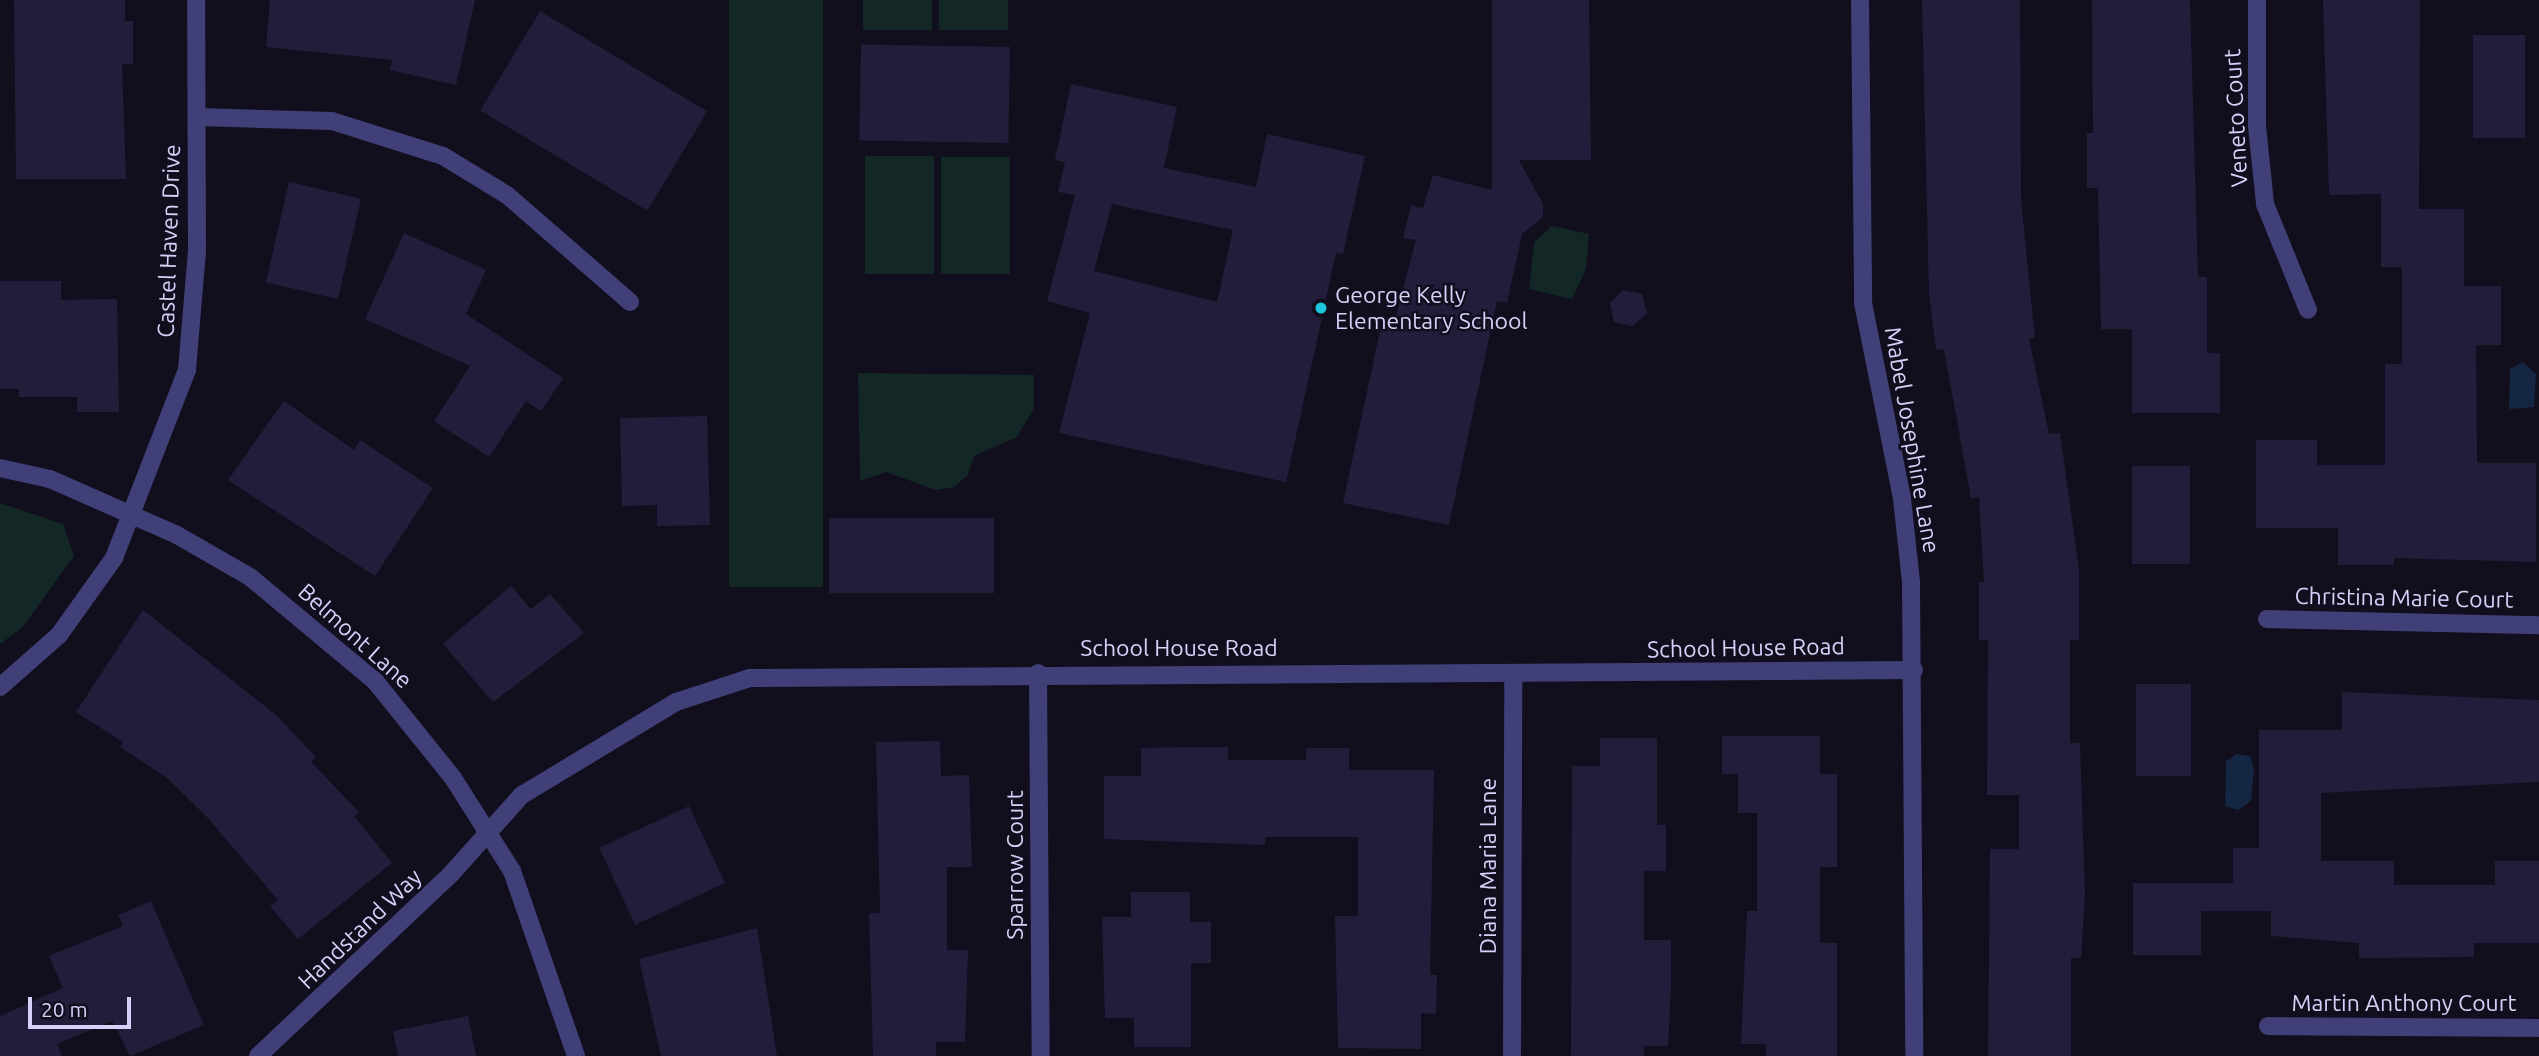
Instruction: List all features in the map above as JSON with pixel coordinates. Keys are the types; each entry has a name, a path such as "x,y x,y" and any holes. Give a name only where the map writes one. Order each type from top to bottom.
{"street":[{"name":"Castel Haven Drive","path":"0,687 59,635 114,558 134,516 175,408 193,335 196,0"},
{"name":"Mabel Josephine Lane","path":"1860,0 1863,303 1902,499 1914,670 1914,1056"},
{"name":"Veneto Court","path":"2257,0 2257,126 2265,204 2308,310"},
{"path":"197,117 332,121 443,156 507,195 630,302"},
{"name":"Belmont Lane","path":"0,468 50,479 134,516 250,577 315,626 415,727 488,829 542,944 576,1056"},
{"name":"Christina Marie Court","path":"2267,619 2539,625"},
{"name":"School House Road","path":"488,829 522,795 584,754 676,702 726,684 787,675 1038,673 1513,676 1914,670"},
{"name":"Sparrow Court","path":"1038,673 1041,1056"},
{"name":"Diana Maria Lane","path":"1512,1056 1513,676"},
{"name":"Handstand Way","path":"258,1056 451,874 488,829"},
{"name":"Martin Anthony Court","path":"2268,1026 2539,1028"}],"green space":[{"path":"729,0 823,0 823,587 729,587"},
{"path":"863,0 932,0 932,30 863,30"},
{"path":"939,0 1008,0 1008,30 939,30"},
{"path":"865,156 934,156 934,274 865,274"},
{"path":"941,157 1010,157 1010,274 941,274"},
{"path":"1552,226 1589,234 1586,269 1572,299 1529,289 1534,242"},
{"path":"858,373 1034,375 1034,408 1017,437 974,456 968,475 954,487 936,490 886,472 860,481"},
{"path":"0,503 63,524 74,556 22,628 0,644"}],"water":[{"path":"2523,362 2536,374 2534,407 2509,409 2510,369"},
{"path":"2237,754 2250,756 2254,769 2251,801 2238,810 2225,806 2226,761"}],"building":[{"path":"14,0 125,0 125,21 133,21 133,64 122,64 126,179 16,179"},
{"path":"270,0 475,0 456,85 390,70 392,60 266,47"},
{"path":"1492,0 1589,0 1591,160 1519,160 1543,204 1543,217 1522,234 1507,303 1497,301 1449,525 1343,503 1383,317 1395,320 1416,240 1403,238 1411,205 1423,208 1433,175 1492,190"},
{"path":"1922,0 2020,0 2021,200 2035,338 2029,339 2049,434 2060,433 2079,569 2079,640 2070,640 2070,743 2080,743 2085,896 2081,958 2071,958 2071,1056 1988,1056 1990,849 2019,849 2019,795 1987,795 1988,640 1979,640 1979,582 1984,582 1979,497 1971,498 1944,349 1936,350 1929,294"},
{"path":"2092,0 2190,0 2198,277 2207,277 2207,353 2220,353 2220,413 2132,413 2132,329 2101,329 2098,188 2087,188 2087,133 2093,133"},
{"path":"2323,0 2420,0 2419,209 2464,209 2464,286 2501,286 2501,345 2476,345 2477,463 2536,463 2536,562 2394,558 2394,565 2338,565 2338,528 2256,528 2256,440 2317,440 2317,465 2385,465 2385,364 2402,364 2402,267 2381,267 2381,194 2329,195"},
{"path":"540,11 707,111 647,211 480,110"},
{"path":"2473,35 2525,35 2525,138 2473,138"},
{"path":"861,44 1010,47 1008,143 859,140"},
{"path":"1071,84 1177,107 1164,168 1256,187 1267,134 1365,156 1343,254 1336,253 1286,482 1059,433 1090,313 1047,301 1075,195 1058,192 1065,162 1055,160","holes":["1112,204 1233,230 1217,302 1094,271"]},
{"path":"289,182 361,199 338,299 266,282"},
{"path":"404,233 486,270 466,314 563,378 541,411 526,401 489,457 434,421 470,366 365,319"},
{"path":"0,281 61,281 61,300 117,299 119,412 77,412 77,397 19,397 19,389 0,389"},
{"path":"1623,290 1642,294 1647,314 1632,326 1614,322 1610,303"},
{"path":"284,401 354,450 360,440 433,488 375,576 228,480"},
{"path":"707,416 710,525 657,526 657,505 622,506 620,418"},
{"path":"2132,466 2190,466 2190,564 2132,564"},
{"path":"829,518 994,518 994,593 829,593"},
{"path":"511,586 531,609 550,594 584,633 493,702 443,644"},
{"path":"143,610 276,715 316,757 311,762 359,812 354,816 392,863 298,939 270,906 278,900 206,816 166,777 120,747 123,742 76,712"},
{"path":"2136,684 2191,684 2191,776 2136,776"},
{"path":"2342,692 2539,700 2539,782 2321,793 2321,861 2394,861 2394,885 2495,885 2495,861 2539,861 2539,943 2474,943 2474,957 2359,958 2359,943 2271,936 2271,911 2201,911 2201,955 2133,955 2133,883 2233,883 2233,848 2259,848 2259,730 2342,730"},
{"path":"1722,736 1820,736 1820,774 1837,774 1837,867 1820,867 1820,943 1837,943 1837,1056 1766,1056 1766,1044 1741,1044 1747,911 1757,911 1757,813 1738,813 1738,774 1722,774"},
{"path":"1600,738 1657,738 1657,825 1666,825 1666,871 1644,871 1644,940 1671,940 1671,986 1668,1046 1644,1046 1644,1056 1571,1056 1572,766 1600,766"},
{"path":"940,741 941,776 969,775 972,867 947,867 947,950 968,950 965,1042 936,1042 936,1056 873,1056 869,913 880,913 876,742"},
{"path":"1228,747 1228,760 1306,760 1306,748 1349,748 1349,770 1434,770 1430,975 1437,975 1436,1014 1421,1013 1421,1049 1338,1048 1335,916 1358,916 1358,837 1265,837 1265,845 1104,839 1104,776 1141,776 1141,748"},
{"path":"689,806 725,883 635,925 599,848"},
{"path":"1131,892 1190,892 1190,922 1211,922 1211,963 1191,963 1191,1047 1134,1047 1134,1018 1105,1018 1102,917 1131,917"},
{"path":"151,901 204,1025 130,1056 112,1021 57,1044 62,1056 0,1056 0,1016 63,988 49,956 123,926 118,915"},
{"path":"757,928 777,1056 661,1056 639,959"},
{"path":"468,1016 476,1056 398,1056 393,1031"}],"place":[{"name":"George Kelly Elementary School","path":"1321,308"}]}
